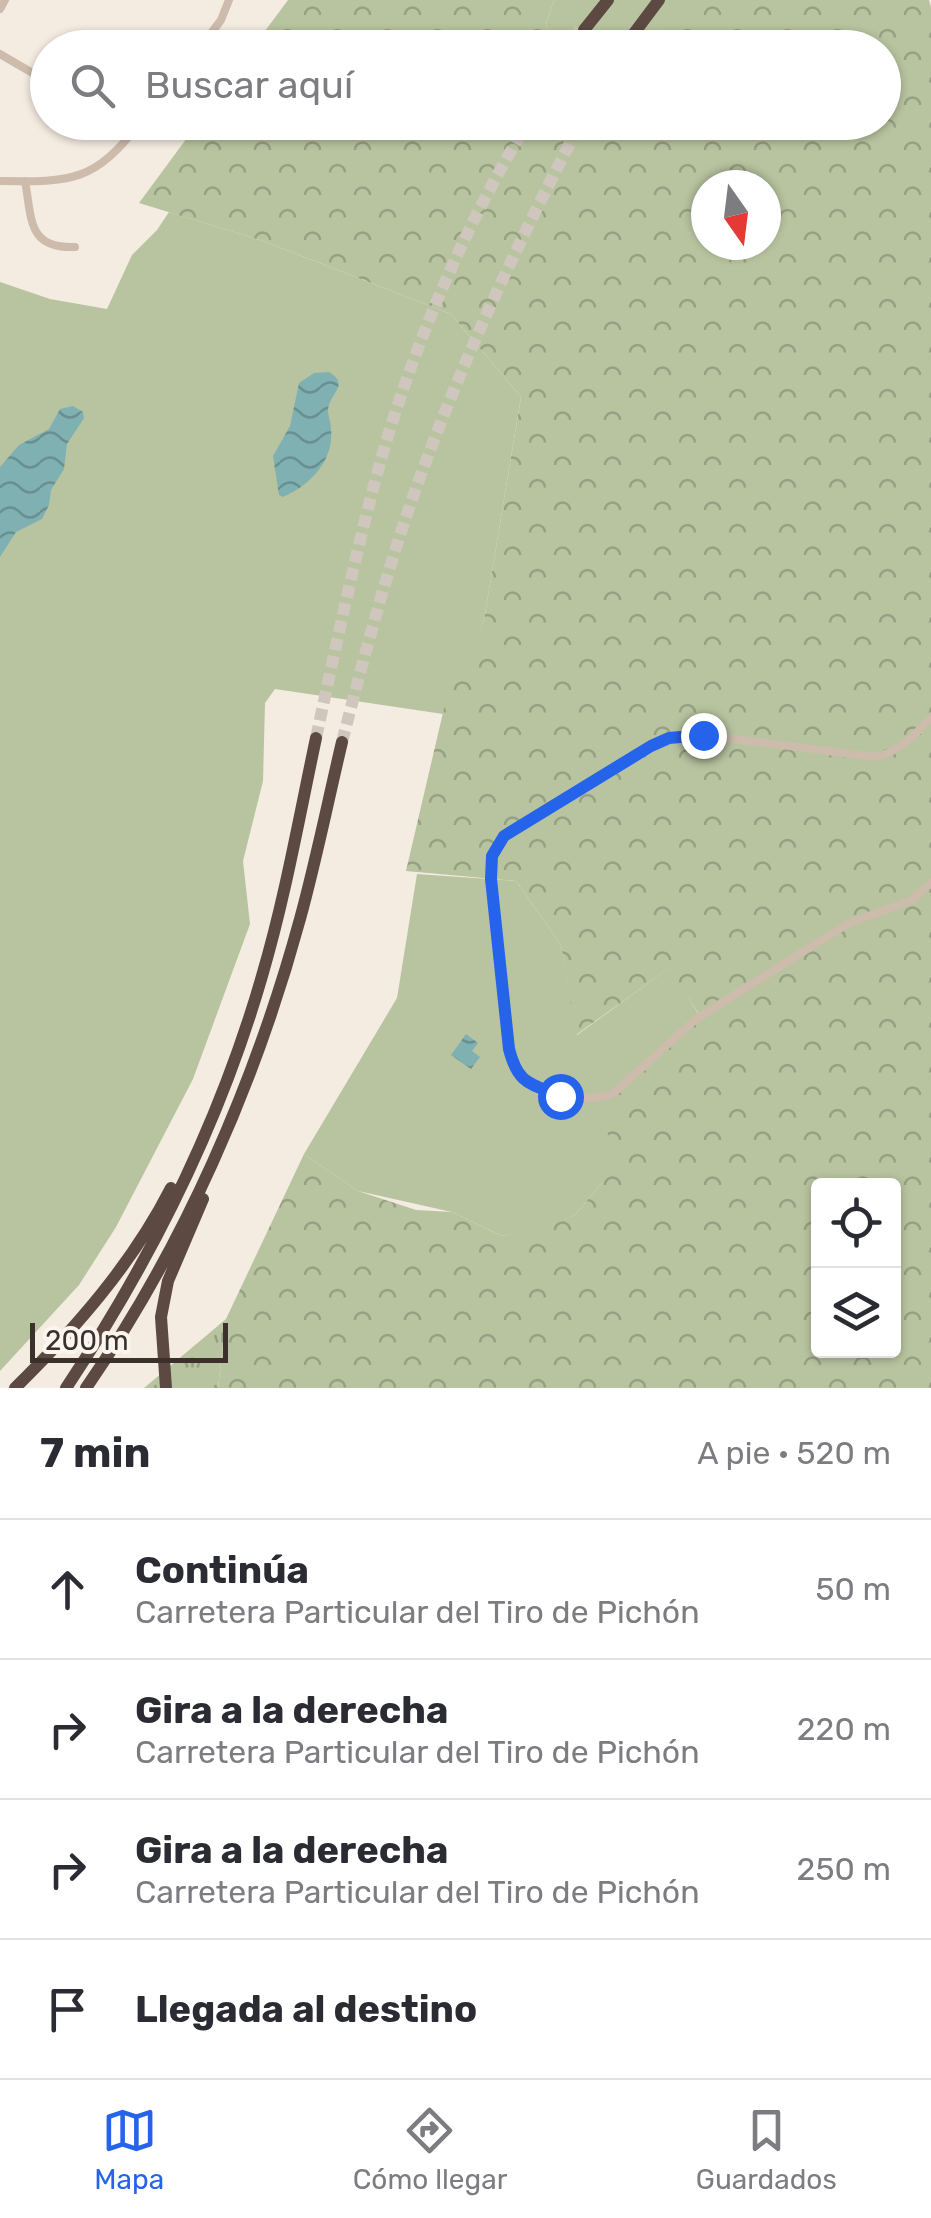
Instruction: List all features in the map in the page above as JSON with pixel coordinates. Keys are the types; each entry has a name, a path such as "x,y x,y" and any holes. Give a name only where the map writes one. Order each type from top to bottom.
{"highway":[{"path":"582,30 605,0"},
{"path":"636,30 659,0"},
{"path":"639,30 668,0"},
{"path":"66,1388 126,1291 171,1207 221,1094 275,929 316,738"},
{"path":"166,1388 161,1317 168,1281 223,1155 300,919 342,742"},
{"path":"86,1388 168,1251 218,1148 245,1080"},
{"path":"16,1388 60,1343 153,1222 204,1119 221,1094"}],"street":[{"path":"0,9 6,0"},
{"path":"214,30 229,0"},
{"path":"0,54 30,72"},
{"path":"0,181 60,180 96,169 126,140"},
{"path":"25,181 34,229 40,238 46,244 74,247"},
{"path":"931,718 899,748 874,756 703,735 669,738 504,836 490,866 509,1049 515,1072 524,1081 563,1097 602,1098 614,1093 696,1020 761,976 849,923 912,900 931,883"}],"green space":[{"path":"288,0 554,0 548,30 266,30"},
{"path":"554,0 685,0 663,30 548,30"},
{"path":"684,0 929,0 931,1388 218,1388 226,1319 304,1154 358,1191 416,1210 452,1212 502,1236 549,1226 575,1215 601,1184 612,1162 605,1154 614,1093 700,1016 669,968 576,1035 561,945 516,881 406,871 445,704 484,620 521,397 451,314 263,241 139,203 185,140 901,140 901,30 662,30"},
{"path":"169,212 263,241 451,314 521,397 484,620 443,714 275,689 265,703 263,781 243,861 250,924 193,1079 116,1227 79,1285 0,1371 0,282 50,299 107,309 132,255"},
{"path":"417,874 516,881 561,945 577,1035 670,967 700,1017 601,1184 575,1215 546,1228 502,1236 452,1212 358,1191 304,1154 397,998"},
{"path":"226,1319 218,1388 144,1388"}],"water":[{"path":"329,372 339,384 328,408 329,451 311,479 283,497 279,495 273,456 290,426 299,383 314,373"},
{"path":"73,406 83,412 84,418 67,444 64,469 51,490 49,505 42,519 16,532 0,557 0,467 19,445 49,429 60,409"},
{"path":"466,1034 478,1043 472,1051 480,1057 471,1069 451,1055"}],"tunnel":[{"path":"316,738 365,521 397,407 464,240 518,140"},
{"path":"342,742 392,562 428,456 499,287 572,140"}],"route":[{"path":"560,1096 524,1081 515,1072 509,1049 491,879 492,856 504,836 651,746 684,734 703,735"}]}
